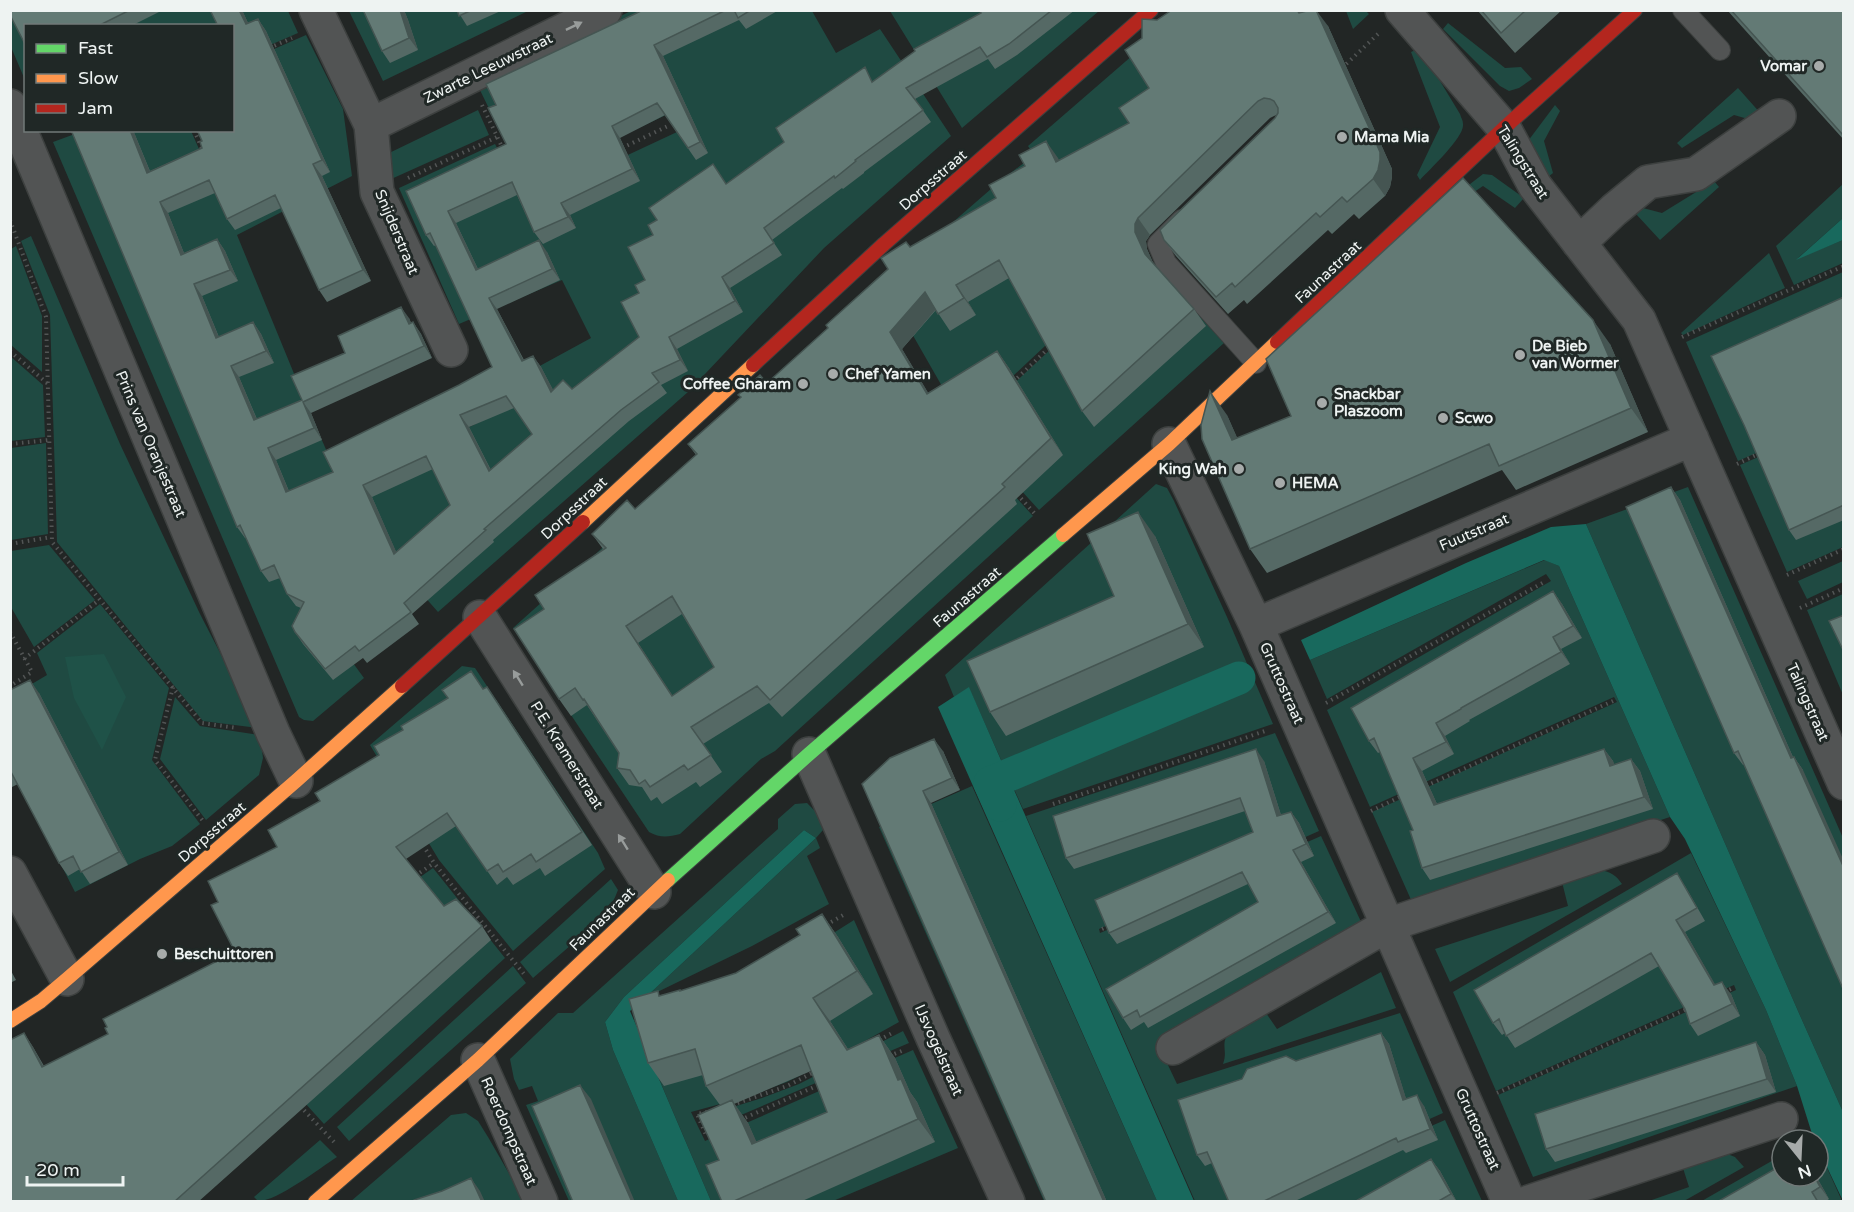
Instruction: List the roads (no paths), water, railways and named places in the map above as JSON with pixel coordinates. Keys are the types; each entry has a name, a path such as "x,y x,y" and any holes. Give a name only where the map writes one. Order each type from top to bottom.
{"street":[{"name":"Zwarte Leeuwstraat","path":"371,126 605,10"},
{"name":"Dorpsstraat","path":"10,1021 67,979 296,781 480,617 884,244 1151,10"},
{"name":"Faunastraat","path":"315,1202 478,1060 654,892 809,754 1169,444 1504,128 1635,10"},
{"name":"Talingstraat","path":"1402,11 1504,128 1535,186 1639,320 1844,783"},
{"name":"Snijderstraat","path":"319,18 371,126 376,192 450,350"},
{"name":"Prins van Oranjestraat","path":"10,106 273,733 296,781"},
{"path":"1578,243 1648,182 1696,174 1779,116"},
{"name":"Fuutstraat","path":"1256,625 1692,439"},
{"name":"Gruttostraat","path":"1169,444 1256,625 1509,1202"},
{"name":"P.E. Kramerstraat","path":"480,617 654,892"},
{"name":"IJsvogelstraat","path":"809,754 928,1027 1008,1202"},
{"path":"1173,1048 1388,925 1653,836"},
{"path":"10,873 67,979"},
{"name":"Roerdompstraat","path":"478,1060 541,1202"},
{"path":"1529,1202 1781,1119"}],"lane":[{"path":"1683,10 1720,50"},
{"path":"1192,211 1158,244 1166,263 1256,363"}],"waterway":[{"path":"1000,805 990,783 1239,678"}],"place":[{"name":"Vomar","path":"1819,66"},
{"name":"Mama Mia","path":"1342,137"},
{"name":"De Bieb van Wormer","path":"1520,355"},
{"name":"Chef Yamen","path":"833,374"},
{"name":"Coffee Gharam","path":"803,384"},
{"name":"Snackbar Plaszoom","path":"1322,403"},
{"name":"Scwo","path":"1443,418"},
{"name":"King Wah","path":"1239,469"},
{"name":"HEMA","path":"1280,483"},
{"name":"Beschuittoren","path":"162,954"}]}
